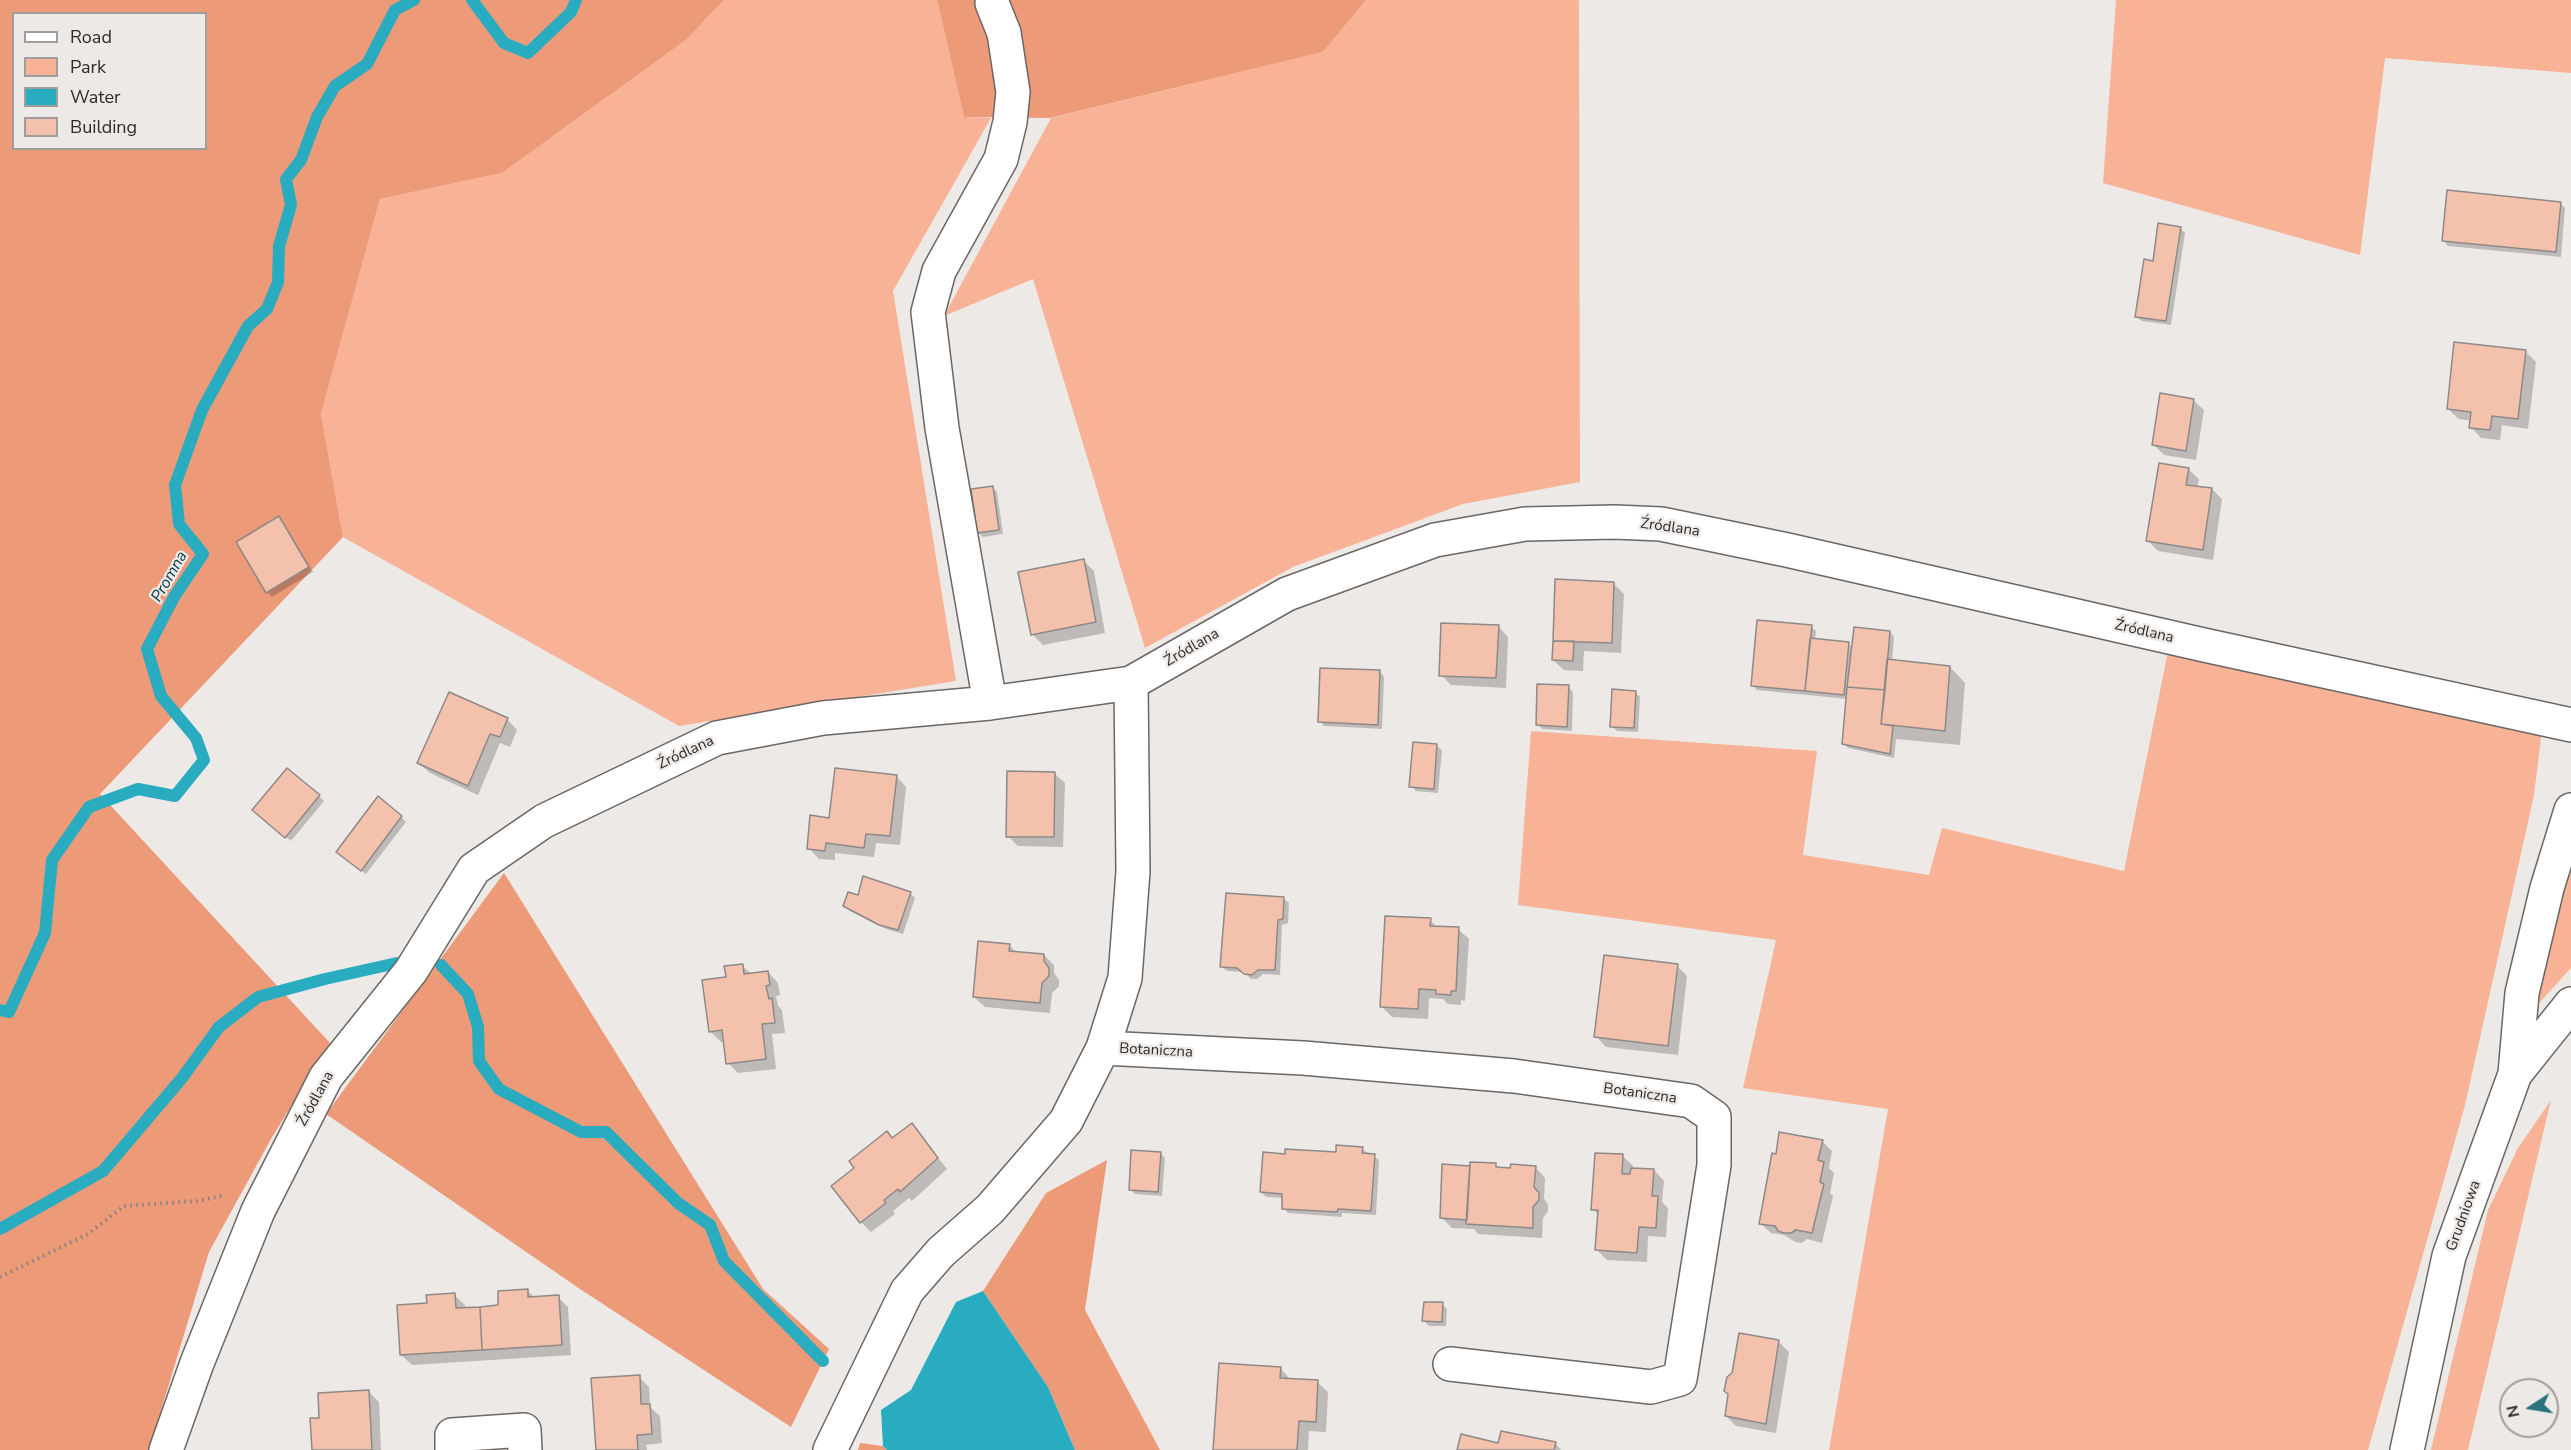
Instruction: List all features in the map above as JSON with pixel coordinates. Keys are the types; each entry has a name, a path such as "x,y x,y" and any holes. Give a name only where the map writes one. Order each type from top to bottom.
{"street":[{"path":"990,703 942,428 928,312 939,271 1001,159 1010,122 1013,92 1004,33 992,3"},
{"name":"Źródlana","path":"166,1450 197,1363 258,1211 326,1077 411,971 474,869 544,821 717,738 823,718 990,703 1131,683 1287,594 1435,540 1525,524 1615,522 1661,525 1787,550 2204,645 2571,725"},
{"name":"Botaniczna","path":"830,1450 907,1291 940,1252 990,1209 1066,1121 1102,1048 1125,978 1133,871 1131,683"},
{"path":"2516,1074 2522,993 2547,888 2571,810"},
{"name":"Grudniowa","path":"2407,1450 2450,1256 2516,1074 2571,1004"},
{"name":"Botaniczna","path":"1102,1048 1303,1058 1514,1076 1691,1101 1714,1117 1714,1165 1680,1378 1652,1387 1450,1364"},
{"path":"452,1450 452,1435 524,1430 525,1450"}],"path":[{"path":"0,1277 88,1234 124,1206 197,1201 270,1187"}],"green space":[{"path":"724,0 937,0 964,117 991,118 893,291 956,681 679,726 343,537 321,414 380,199 502,173 686,40"},
{"path":"1366,0 1579,0 1580,482 1463,504 1293,567 1145,648 1033,279 944,316 1051,118 1323,52"},
{"path":"2116,0 2571,0 2571,73 2385,58 2360,255 2103,183"},
{"path":"2168,651 2542,730 2534,795 2465,1105 2368,1450 1829,1450 1888,1109 1743,1088 1776,940 1518,905 1531,731 1817,751 1803,855 1929,875 1942,828 2124,871"},
{"path":"2571,849 2571,968 2531,1012"},
{"path":"2551,1100 2468,1450 2431,1450 2488,1210 2518,1148"}],"shaded area":[{"path":"0,0 724,0 686,40 502,173 380,199 321,414 343,537 100,794 330,1043 271,1139 209,1252 149,1450 0,1450"},
{"path":"937,0 1366,0 1323,52 1050,118 964,117"},
{"path":"504,873 763,1289 829,1349 791,1427 580,1289 326,1114"},
{"path":"1107,1160 1085,1310 1160,1450 1075,1450 1048,1387 983,1291 1046,1193"},
{"path":"860,1443 883,1446 887,1450 858,1450"}],"water":[{"path":"983,1291 1048,1387 1075,1450 887,1450 883,1446 881,1410 911,1390 956,1302"}],"building":[{"path":"2447,190 2561,202 2556,252 2442,241"},
{"path":"2158,223 2181,227 2166,321 2135,317 2144,259 2153,261"},
{"path":"2454,342 2526,350 2518,419 2492,416 2490,430 2469,428 2471,412 2447,409"},
{"path":"2160,393 2194,399 2186,451 2152,445"},
{"path":"2159,463 2189,468 2186,485 2212,488 2203,550 2146,541"},
{"path":"993,486 999,530 977,533 971,489"},
{"path":"279,516 309,567 266,593 236,542"},
{"path":"1084,559 1096,622 1031,635 1018,572"},
{"path":"1555,579 1614,582 1612,643 1553,641"},
{"path":"1757,620 1812,625 1805,691 1751,686"},
{"path":"1441,623 1499,625 1496,678 1439,676"},
{"path":"1854,627 1890,631 1885,690 1847,687"},
{"path":"1810,638 1849,642 1844,695 1805,691"},
{"path":"1553,641 1574,641 1573,661 1552,660"},
{"path":"1887,659 1950,666 1945,731 1881,724"},
{"path":"1320,668 1380,670 1378,725 1318,722"},
{"path":"1537,684 1569,685 1567,727 1536,725"},
{"path":"1847,687 1885,690 1881,724 1893,726 1890,754 1842,744"},
{"path":"1612,689 1636,691 1634,728 1610,727"},
{"path":"449,692 508,718 500,737 490,734 468,786 417,763"},
{"path":"1413,742 1437,744 1434,789 1409,787"},
{"path":"287,768 320,795 285,838 252,810"},
{"path":"835,768 897,775 890,836 866,834 864,848 826,843 825,851 807,849 810,815 829,818"},
{"path":"1007,771 1055,772 1054,837 1006,837"},
{"path":"378,796 402,816 361,871 336,852"},
{"path":"863,876 911,892 898,930 879,925 843,906 848,892 858,895"},
{"path":"1226,893 1284,897 1283,919 1278,920 1275,970 1258,970 1252,975 1244,974 1237,968 1220,967"},
{"path":"1385,916 1431,918 1430,926 1459,927 1456,991 1451,991 1451,995 1436,994 1436,990 1419,989 1418,1009 1380,1007"},
{"path":"978,941 1010,944 1009,951 1044,954 1049,976 1042,983 1040,1003 973,997"},
{"path":"1604,955 1678,964 1668,1046 1594,1037"},
{"path":"743,964 744,974 768,971 770,985 766,986 769,999 772,998 775,1023 762,1024 766,1059 726,1064 722,1030 709,1032 702,980 726,977 724,966"},
{"path":"912,1123 938,1158 900,1192 898,1189 884,1200 886,1203 860,1223 831,1186 854,1168 849,1161 887,1131 892,1138"},
{"path":"1779,1132 1823,1140 1818,1160 1824,1162 1820,1182 1824,1184 1812,1233 1796,1230 1784,1233 1778,1231 1775,1226 1759,1224 1772,1153 1776,1154"},
{"path":"1336,1145 1363,1147 1362,1153 1375,1154 1371,1211 1282,1209 1282,1194 1260,1192 1263,1152 1285,1154 1285,1149 1336,1152"},
{"path":"1131,1150 1161,1152 1158,1192 1129,1190"},
{"path":"1595,1153 1623,1154 1622,1174 1630,1174 1631,1168 1654,1169 1652,1196 1658,1196 1656,1228 1639,1227 1637,1253 1595,1250 1598,1210 1591,1210"},
{"path":"1470,1162 1496,1163 1496,1167 1510,1168 1511,1164 1536,1166 1534,1187 1539,1193 1539,1200 1533,1207 1533,1228 1466,1224"},
{"path":"1442,1164 1470,1166 1467,1220 1440,1218"},
{"path":"528,1289 528,1297 559,1295 562,1345 482,1350 480,1307 498,1305 498,1291"},
{"path":"455,1293 456,1308 480,1307 482,1350 400,1355 397,1305 427,1303 426,1295"},
{"path":"1424,1302 1443,1302 1442,1322 1422,1321"},
{"path":"1739,1333 1779,1340 1766,1424 1725,1416 1728,1394 1724,1391 1727,1377 1732,1373"},
{"path":"1219,1363 1281,1367 1280,1378 1318,1380 1316,1422 1299,1421 1297,1450 1213,1450"},
{"path":"640,1375 641,1404 650,1404 652,1434 637,1435 638,1450 596,1450 591,1378"},
{"path":"369,1390 372,1450 312,1450 310,1418 319,1418 318,1393"},
{"path":"1501,1431 1556,1442 1554,1450 1457,1450 1461,1434 1498,1443"}],"waterway":[{"name":"Promna","path":"0,1010 9,1012 45,933 52,860 89,807 138,789 175,796 204,760 196,738 161,696 147,649 174,597 203,554 179,524 175,485 202,410 248,326 267,309 278,282 279,246 291,205 286,179 301,160 317,117 335,86 367,64 395,10 414,0"},
{"name":"Promna","path":"472,0 504,43 528,53 571,12 576,0"},
{"path":"0,1229 103,1171 182,1078 219,1027 258,997 397,963"},
{"path":"441,965 468,994 478,1027 479,1061 499,1089 581,1132 606,1132 678,1203 710,1225 724,1261 823,1361"}]}
